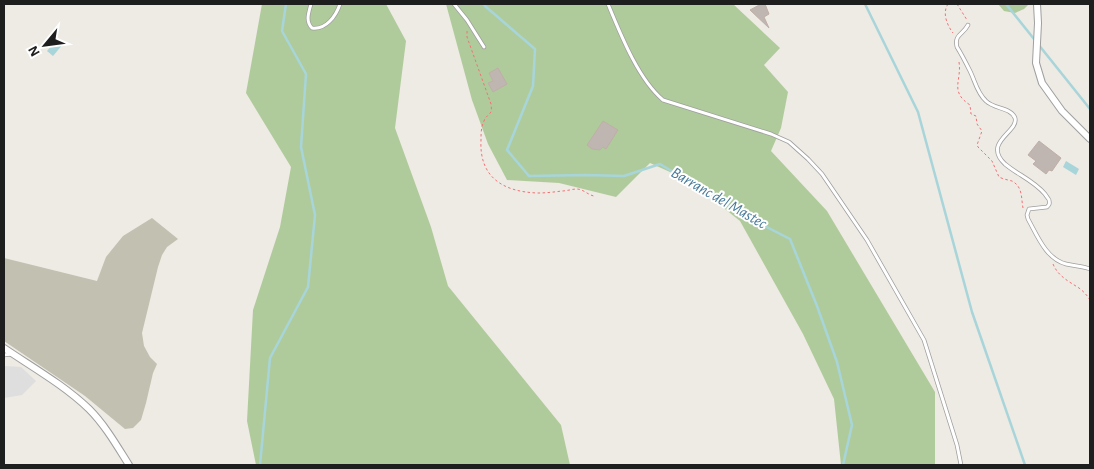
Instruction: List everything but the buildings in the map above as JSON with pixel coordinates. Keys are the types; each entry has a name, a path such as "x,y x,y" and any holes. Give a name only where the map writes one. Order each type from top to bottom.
{"street":[{"path":"1037,4 1036,63 1042,82 1062,111 1090,139"},
{"path":"4,348 52,380 90,410 108,432 129,465"}],"lane":[{"path":"311,4 308,25 316,29 329,22 335,16 340,4"},
{"path":"454,4 484,47"},
{"path":"608,4 626,46 655,94 663,100 771,134 789,142 822,174 867,240 924,340 958,445 961,465"},
{"path":"968,25 956,38 956,43 978,91 994,107 1009,111 1015,117 1013,125 998,146 1001,159 1006,165 1041,190 1050,202 1047,207 1029,209 1028,219 1045,248 1055,259 1066,264 1090,269"},
{"path":"4,354 12,354"}],"path":[{"path":"948,4 945,10 947,22 956,38"},
{"path":"957,4 968,25"},
{"path":"471,27 466,32 467,37 491,104 491,112 484,119 480,141 485,166 493,177 503,186 519,191 539,193 581,189 588,195 594,196"},
{"path":"958,49 959,71 956,85 964,101 970,105 971,114 977,118 977,124 982,131 977,145 992,161 999,177 1014,182 1018,186 1022,192 1023,210 1027,214"},
{"path":"1050,254 1056,270 1081,290 1090,300"}],"shaded area":[{"path":"152,218 178,239 167,247 162,255 142,333 144,346 150,357 157,364 141,420 133,428 125,429 85,396 4,341 4,258 97,281 106,257 123,236"},
{"path":"4,366 21,367 36,381 22,395 4,398"}],"green space":[{"path":"262,4 386,4 406,41 395,128 431,227 448,286 561,425 570,465 256,465 247,421 253,310 280,227 291,167 246,93"},
{"path":"446,4 733,4 780,48 764,65 788,92 781,128 771,151 827,211 935,392 935,465 841,465 834,399 803,334 740,221 690,181 650,163 616,197 559,183 507,180 488,144 472,100"},
{"path":"998,4 1029,4 1024,9 1015,13 1004,11"}],"water":[{"path":"57,39 63,44 53,56 47,51"},
{"path":"1066,161 1079,169 1076,175 1063,167"}],"waterway":[{"path":"260,465 270,358 308,287 315,215 301,147 306,74 282,31 286,4"},
{"name":"Barranc del Mastec","path":"484,4 535,49 533,86 507,150 529,176 624,176 660,164 749,218 790,239 837,362 852,425 843,465"},
{"path":"865,4 918,112 972,312 1025,465"},
{"path":"1006,4 1090,109"}]}
